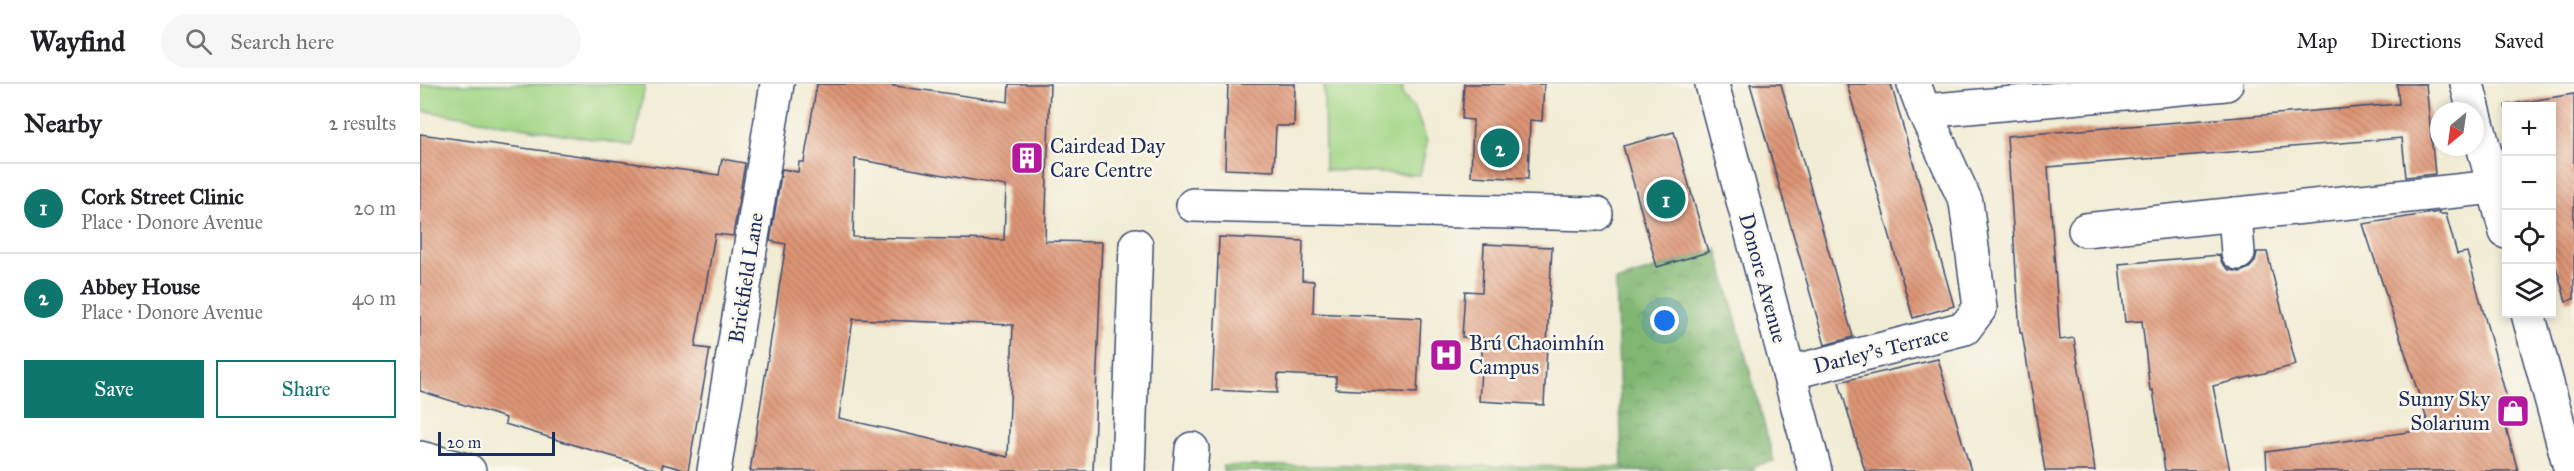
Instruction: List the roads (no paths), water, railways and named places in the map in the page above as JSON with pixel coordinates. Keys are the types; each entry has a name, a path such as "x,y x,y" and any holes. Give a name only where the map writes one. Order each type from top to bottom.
{"street":[{"name":"Brickfield Lane","path":"714,471 777,84"},
{"name":"Donore Avenue","path":"1712,84 1815,471"},
{"path":"1919,97 2226,84"},
{"path":"2467,84 2471,102"},
{"name":"Darley's Terrace","path":"1789,373 1965,328 1980,308 1966,202 1919,97"},
{"path":"2484,150 2502,217"},
{"path":"2085,230 2494,187"},
{"path":"1193,205 1596,214"},
{"path":"2235,214 2238,253"},
{"path":"1128,471 1136,245"},
{"path":"2529,318 2571,471"},
{"path":"420,459 469,471"}],"place":[{"name":"Abbey House","path":"1500,148"},
{"name":"Cairdead Day Care Centre","path":"1027,158"},
{"name":"Cork Street Clinic","path":"1666,199"},
{"name":"Brú Chaoimhín Campus","path":"1446,355"},
{"name":"Sunny Sky Solarium","path":"2513,411"}]}
